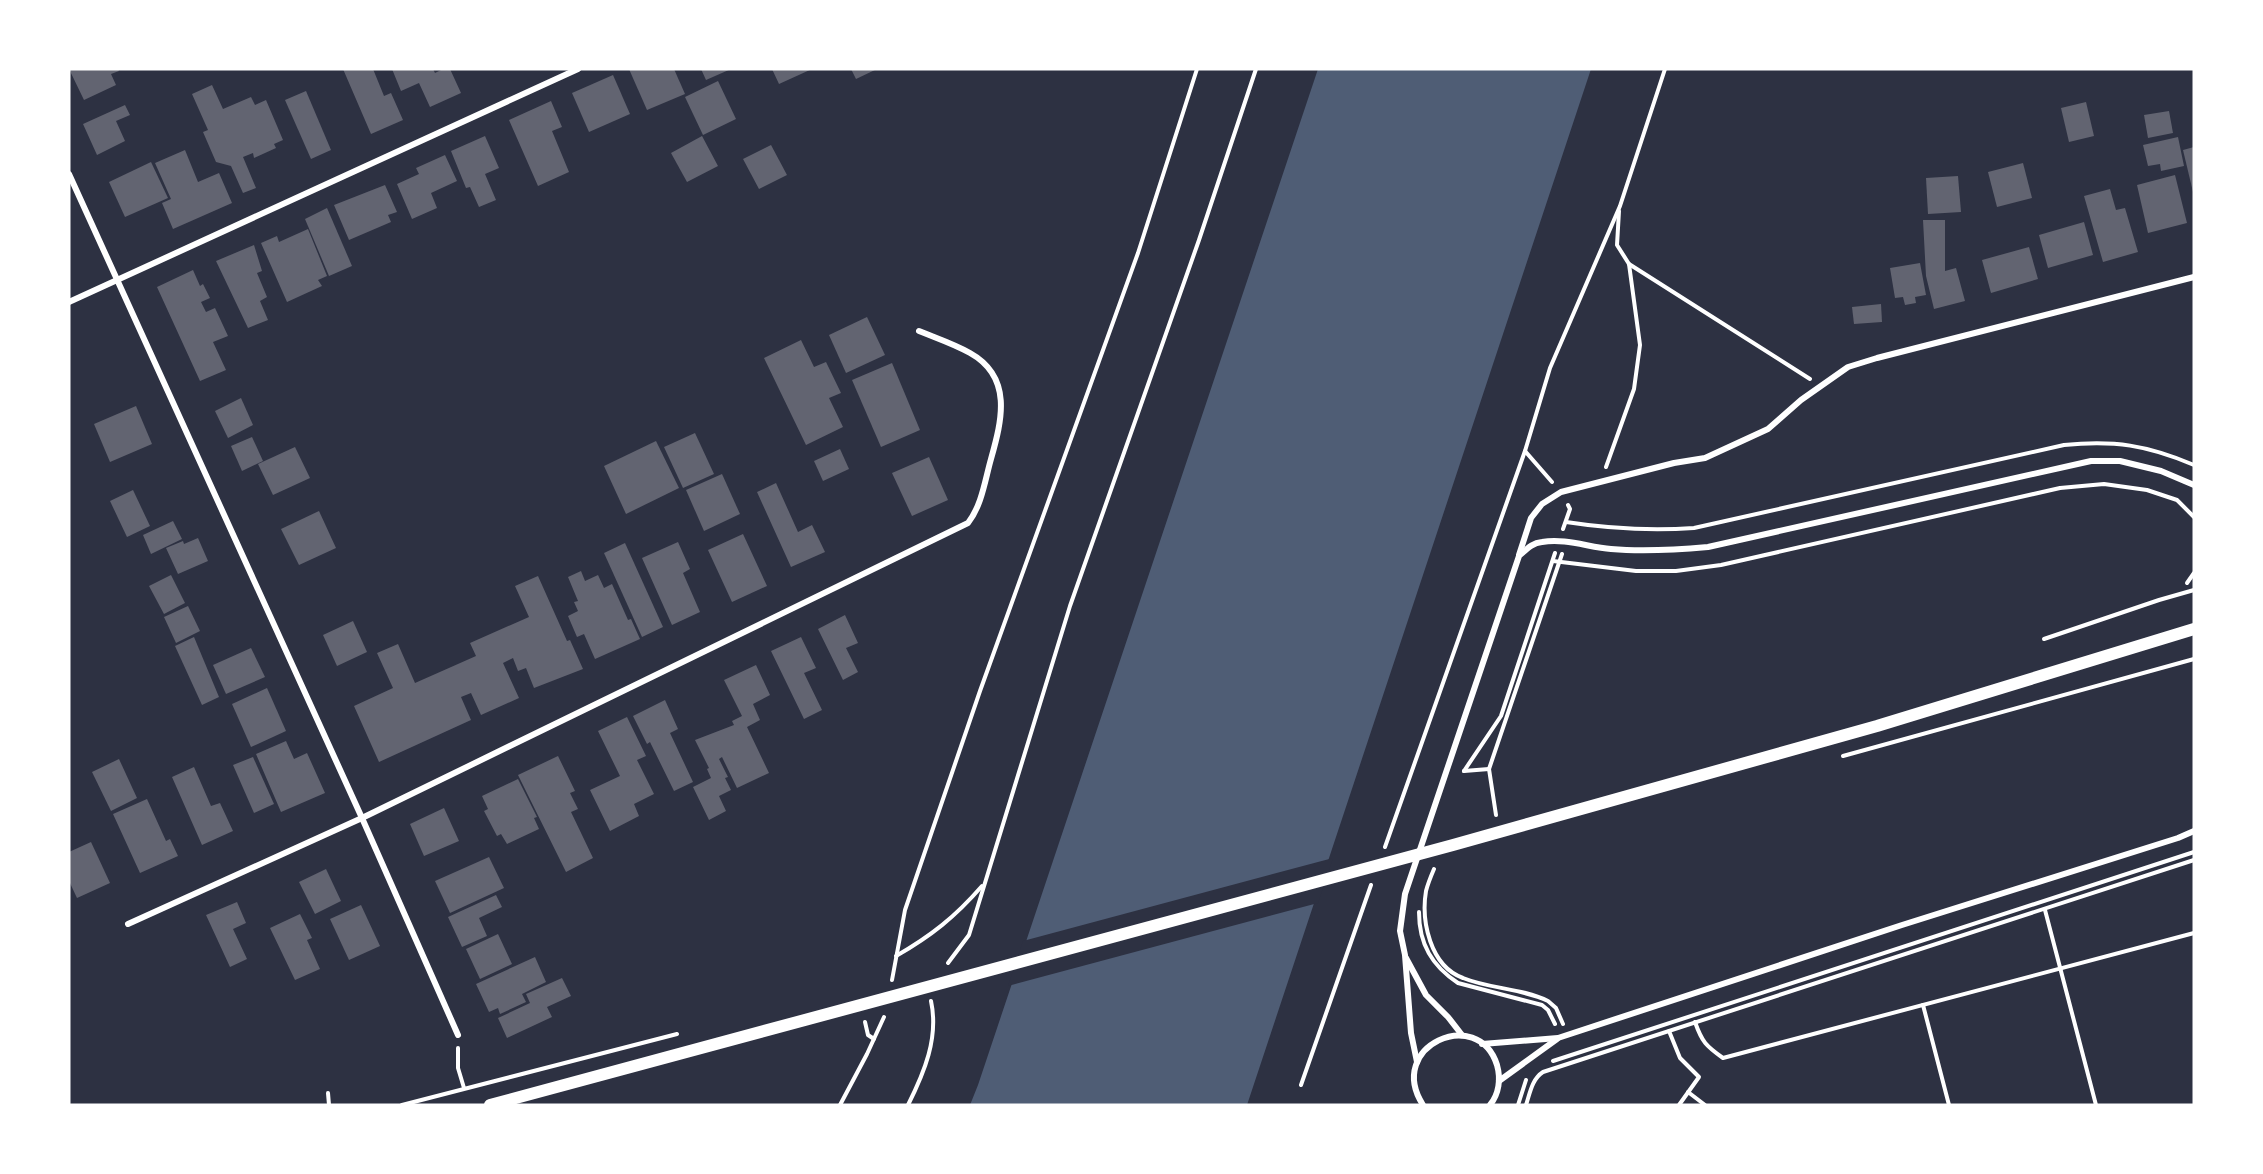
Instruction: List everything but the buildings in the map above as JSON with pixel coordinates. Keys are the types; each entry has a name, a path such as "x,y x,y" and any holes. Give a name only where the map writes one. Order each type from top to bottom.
{"main road":[{"path":"490,1105 1453,845 1877,726 2189,631"}],"street":[{"path":"69,302 578,69"},
{"path":"69,174 362,818 458,1035"},
{"path":"1423,1105 1414,1086 1417,1062 1411,1033 1405,955 1400,931 1405,894 1531,518 1542,504 1561,492 1674,463 1706,458 1768,429 1848,367 2194,277"},
{"path":"128,924 362,818 968,523 977,508 1000,428 1002,409 1000,391 996,379 985,364 970,353 919,331"},
{"path":"1519,555 1530,545 1563,541 1609,549 1659,551 1708,547 2091,461 2120,461 2161,471 2194,485"},
{"path":"2189,631 2194,623"},
{"path":"1482,1044 1562,1036 2194,831"},
{"path":"1405,955 1426,995 1462,1035 1482,1044 1496,1060 1498,1092 1490,1105"},
{"path":"1417,1062 1422,1052 1440,1039 1462,1035"},
{"path":"1499,1081 1562,1036"}],"path":[{"path":"890,990 905,910 976,702 1138,253 1197,69"},
{"path":"943,970 969,935 1070,606 1199,240 1256,69"},
{"path":"1385,848 1525,451 1550,368 1620,206 1665,69"},
{"path":"1604,480 1606,462 1634,389 1640,345 1629,264 1617,245 1620,206"},
{"path":"1629,264 1821,386"},
{"path":"1566,522 1651,531 1694,528 2064,445 2096,442 2130,444 2194,465"},
{"path":"1496,816 1489,769 1559,562 1570,509 1561,492 1525,451"},
{"path":"1553,561 1636,571 1676,571 1732,562 2060,488 2104,484 2147,490 2177,500 2194,517"},
{"path":"1489,769 1463,771 1501,716 1553,561 1563,541"},
{"path":"2187,583 2194,573"},
{"path":"2044,639 2194,590"},
{"path":"1548,1062 2194,852"},
{"path":"1526,1105 1538,1076 1576,1062 2194,860"},
{"path":"1567,1056 1562,1036 1556,1008 1548,1001 1461,978 1442,963 1433,949 1425,913 1426,890 1434,862 1421,890 1419,915 1424,943 1437,968 1458,984 1542,1005 1548,1010 1562,1036 1573,1054 1576,1062"},
{"path":"1301,1085 1373,882"},
{"path":"896,956 930,936 964,907 984,884"},
{"path":"2045,910 2096,1105"},
{"path":"1695,1022 1701,1040 1723,1058 2194,933"},
{"path":"908,1105 921,1078 933,1037 935,1017 931,999"},
{"path":"1923,1005 1949,1105"},
{"path":"840,1105 886,1013"},
{"path":"865,1022 868,1035 874,1039"},
{"path":"1669,1031 1680,1058 1699,1077 1679,1105"},
{"path":"402,1105 686,1032"},
{"path":"458,1035 458,1068 464,1089"},
{"path":"1518,1105 1528,1074"},
{"path":"1688,1092 1705,1105"},
{"path":"328,1093 328,1105"}],"water":[{"path":"1318,69 1591,69 1247,1105 970,1105 978,1085"}],"pier":[{"path":"1333,858 1318,903 1008,986 1023,941"}]}
